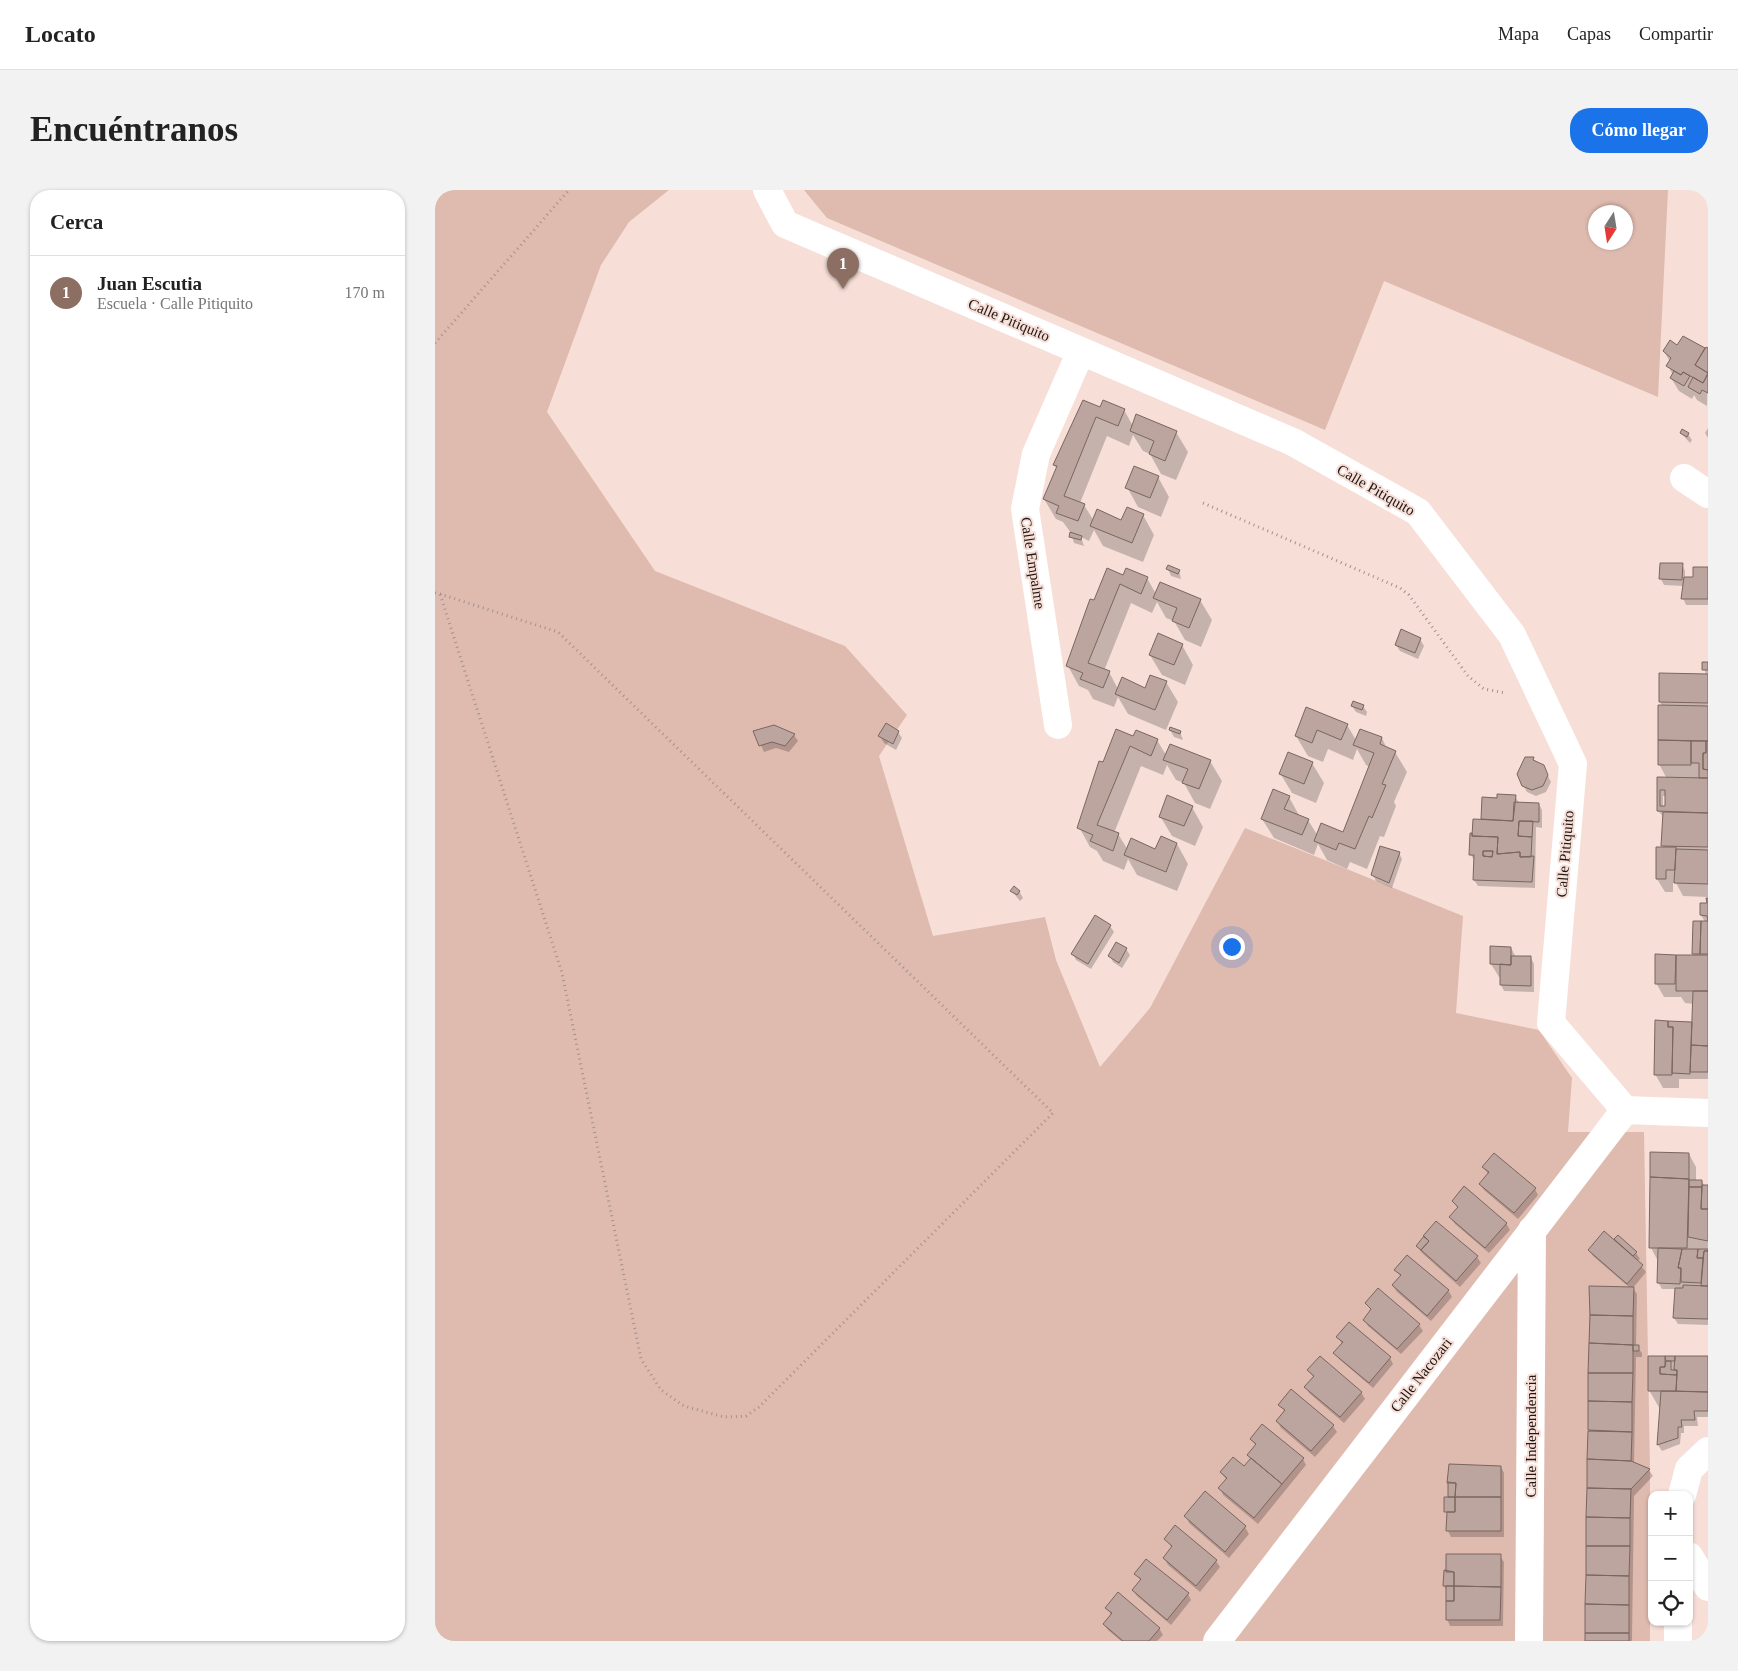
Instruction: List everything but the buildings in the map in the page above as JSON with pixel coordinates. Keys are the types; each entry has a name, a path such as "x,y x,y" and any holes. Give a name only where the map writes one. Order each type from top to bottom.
{"street":[{"name":"Calle Pitiquito","path":"767,190 785,224 1293,442 1417,512 1513,635 1573,764 1551,1023 1625,1110"},
{"name":"Calle Empalme","path":"1058,725 1025,509 1035,454 1081,351"},
{"path":"1684,478 1708,494"},
{"path":"1625,1110 1708,1113"},
{"name":"Calle Nacozari","path":"1217,1641 1625,1110"},
{"name":"Calle Independencia","path":"1529,1641 1532,1230"},
{"path":"1683,1491 1689,1469 1708,1451"},
{"path":"1693,1563 1708,1587"},
{"path":"1678,1626 1678,1641"}],"path":[{"path":"435,343 569,190"},
{"path":"1203,503 1393,584 1409,595 1468,676 1476,684 1484,688 1544,702"},
{"path":"435,593 441,594 558,632 1053,1114 766,1400 747,1416 725,1416 684,1406 661,1390 641,1359 562,973 441,594"}],"shaded area":[{"path":"435,190 669,190 629,222 601,265 547,412 655,571 845,646 907,715 879,756 933,936 1045,917 1056,960 1100,1067 1150,1008 1245,828 1463,916 1456,1013 1539,1030 1572,1078 1568,1132 1644,1132 1650,1469 1650,1491 1648,1491 1648,1626 1650,1626 1650,1641 435,1641"},
{"path":"804,190 1668,190 1658,397 1384,281 1325,430 827,218"}],"place":[{"name":"Juan Escutia","path":"843,289"}]}
